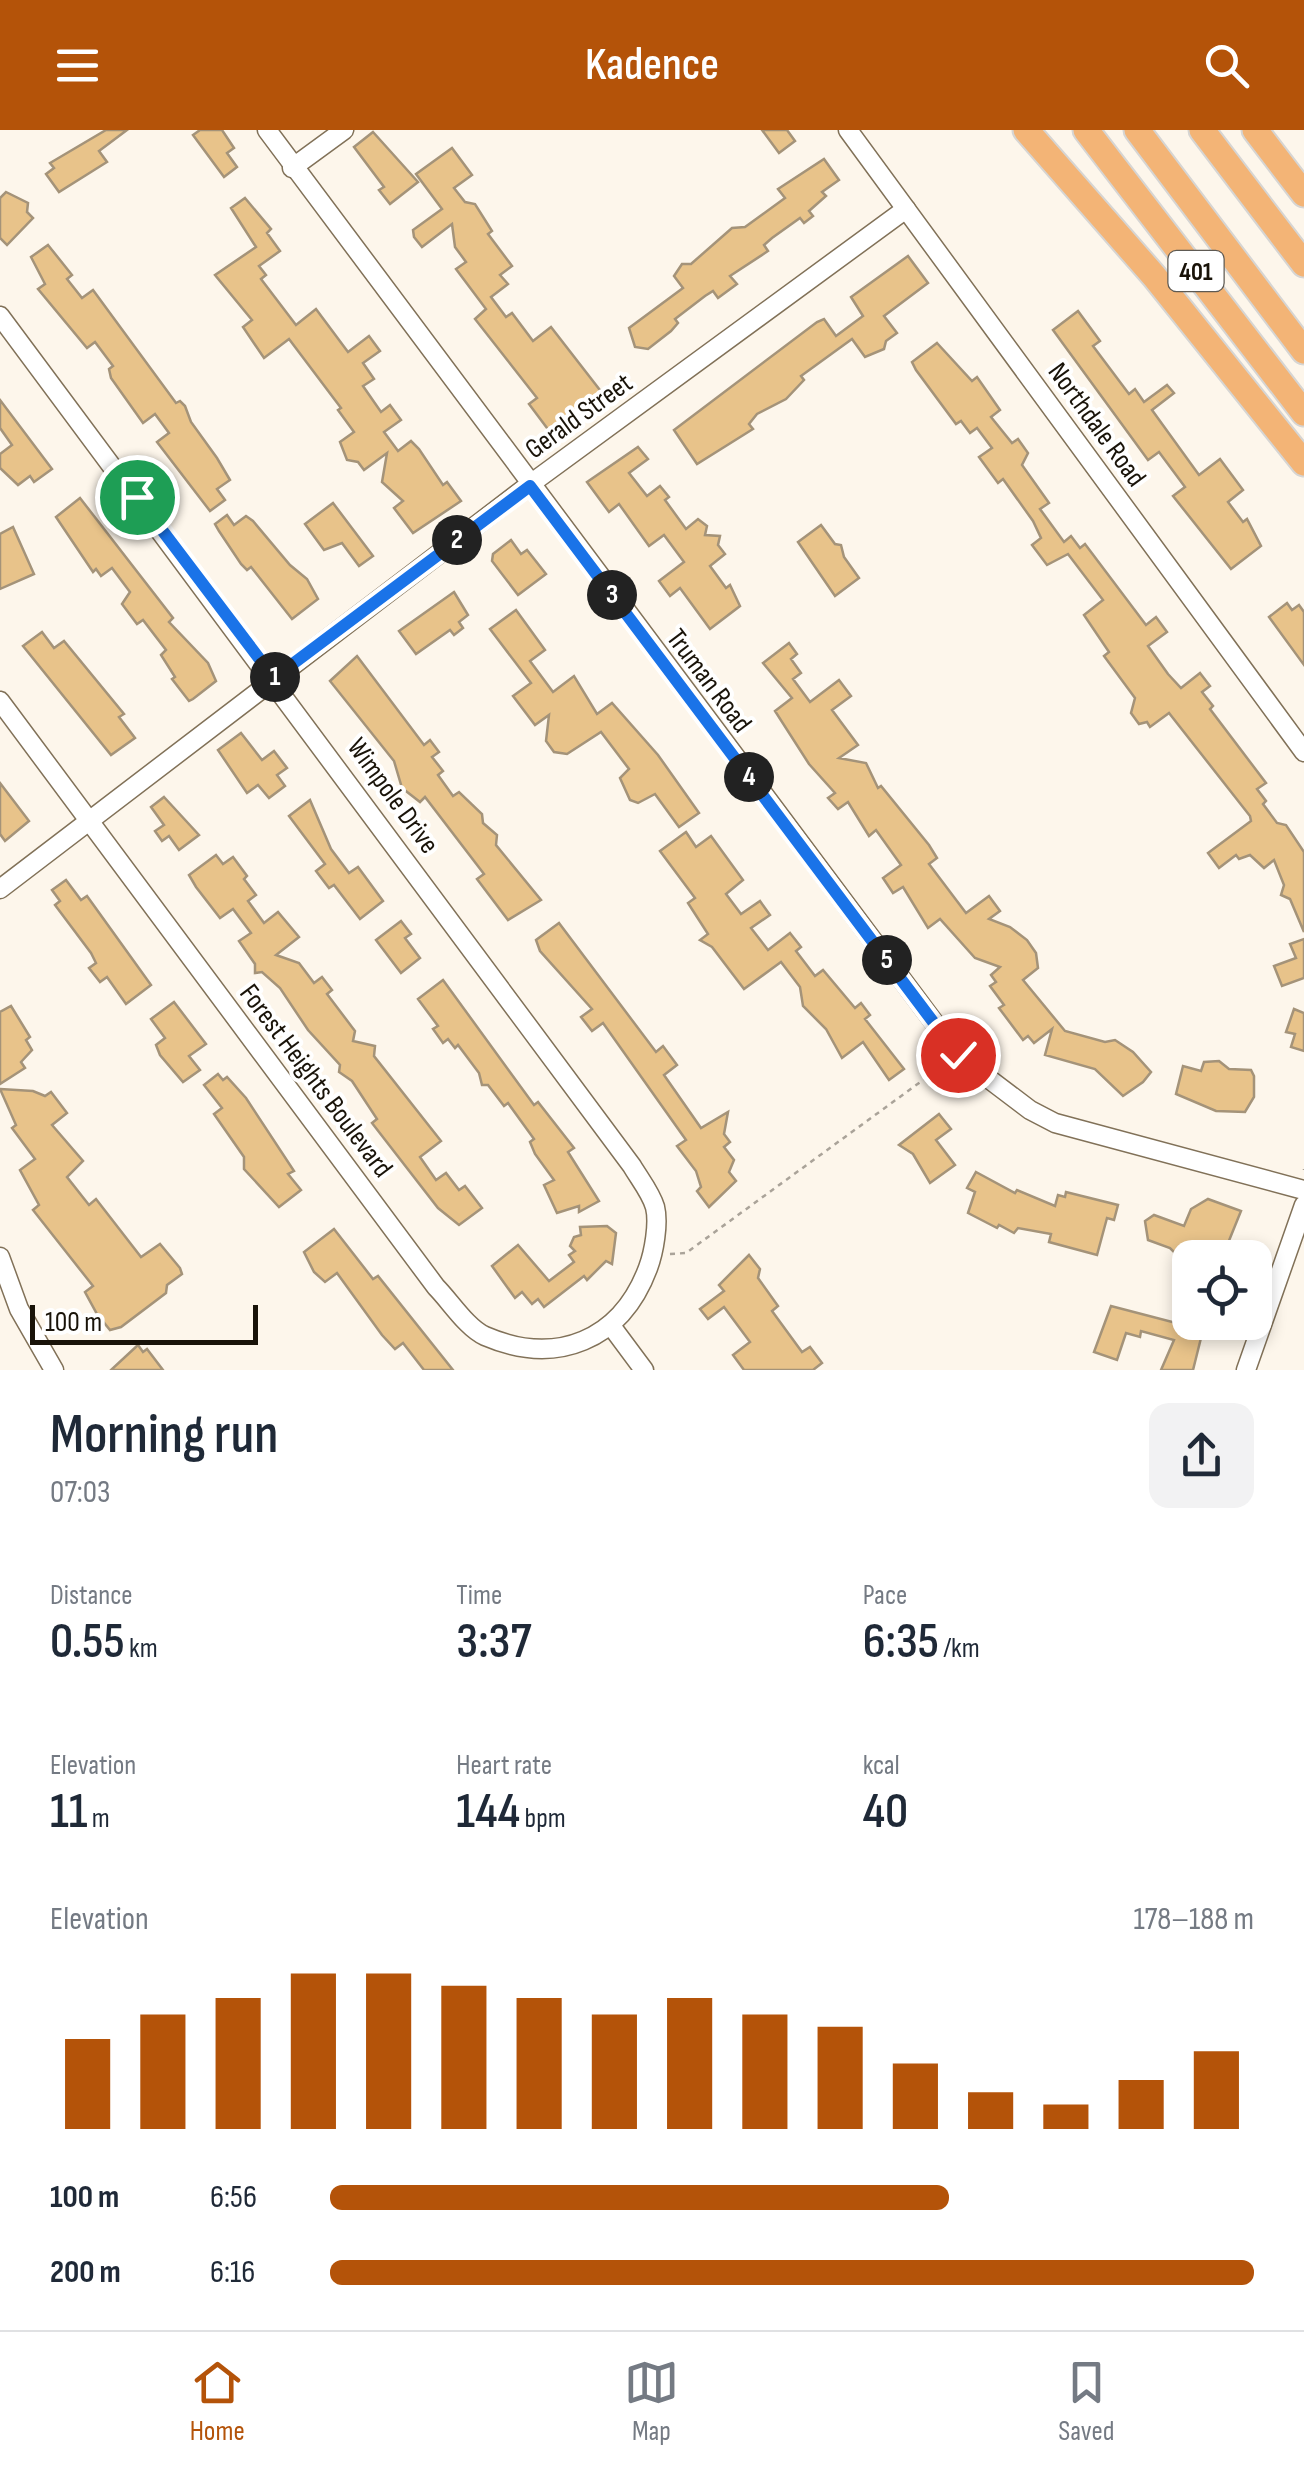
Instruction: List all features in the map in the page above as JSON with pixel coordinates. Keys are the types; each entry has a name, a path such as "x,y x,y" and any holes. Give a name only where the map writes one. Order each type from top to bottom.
{"highway":[{"path":"1026,130 1154,276 1304,463"},
{"name":"401","path":"1086,130 1304,413"},
{"name":"401","path":"1137,130 1304,351"},
{"path":"1202,130 1304,264"},
{"path":"1255,130 1304,194"}],"street":[{"name":"Truman Road","path":"266,130 960,1057 978,1074 1055,1122 1304,1190"},
{"path":"292,168 344,130"},
{"name":"Northdale Road","path":"848,130 1304,752"},
{"name":"Gerald Street","path":"0,889 274,678 906,209"},
{"name":"Wimpole Drive","path":"0,316 274,678 632,1166 655,1208 653,1256 639,1293 612,1327"},
{"name":"Forest Heights Boulevard","path":"0,701 436,1287 482,1335 536,1350 576,1344 612,1327"},
{"path":"1246,1370 1304,1205"},
{"path":"0,1257 19,1309 54,1370"},
{"path":"612,1327 644,1370"}],"path":[{"path":"653,1256 686,1253 950,1061"}],"building":[{"path":"106,130 127,130 99,151 107,162 59,192 46,174 54,168 50,163"},
{"path":"200,130 222,130 234,148 227,153 237,167 224,177 193,135"},
{"path":"762,130 787,130 795,141 779,153"},
{"path":"373,132 418,182 390,204 379,190 384,187 354,147"},
{"path":"452,148 472,175 454,188 465,202 475,204 492,231 488,234 512,266 500,275 508,284 491,297 506,317 512,313 533,341 551,327 603,394 550,432 529,404 537,398 475,319 486,309 456,269 466,262 455,247 452,224 422,247 414,237 413,230 442,209 416,174"},
{"path":"824,159 839,180 822,192 826,196 809,211 813,216 804,223 800,218 772,238 764,245 768,251 730,276 737,284 718,298 713,291 675,319 678,323 671,331 648,349 635,347 629,328 683,288 674,276 682,264 691,264 732,228 745,227 785,198 778,189"},
{"path":"6,192 28,203 27,212 33,218 7,245 0,238 0,198"},
{"path":"245,198 271,229 267,233 280,251 259,266 266,275 261,279 296,325 316,309 348,352 369,336 380,351 363,363 374,379 363,386 381,412 390,405 401,420 384,432 398,451 411,441 443,485 447,482 461,501 413,533 394,508 403,501 382,482 387,453 364,470 358,462 347,460 340,442 354,432 338,410 341,408 289,339 264,358 243,327 252,320 215,275 256,247 231,208"},
{"path":"48,245 72,275 67,279 82,298 93,290 176,403 180,401 185,406 191,422 217,458 230,480 217,489 225,500 210,511 157,442 169,433 155,414 143,423 111,378 109,369 113,366 95,342 87,348 38,289 45,284 31,257"},
{"path":"908,256 928,283 884,316 897,333 886,341 884,349 865,357 852,339 801,376 804,380 786,399 757,414 749,424 753,429 697,464 674,430 817,322 824,319 836,336 863,316 851,297"},
{"path":"1078,311 1100,341 1093,346 1129,394 1135,389 1144,402 1167,385 1174,393 1152,410 1199,475 1220,459 1243,490 1228,502 1243,522 1247,519 1261,546 1231,569 1173,496 1185,487 1159,452 1148,460 1053,330"},
{"path":"937,343 972,381 977,377 1000,410 991,417 1012,443 1018,439 1028,453 1022,465 1049,503 1040,509 1064,542 1071,536 1080,548 1085,544 1146,625 1156,617 1167,632 1148,646 1168,674 1181,688 1200,673 1210,686 1202,692 1213,706 1210,709 1266,783 1257,789 1266,801 1263,804 1277,823 1286,825 1304,852 1304,932 1290,899 1281,895 1284,885 1274,860 1264,868 1250,855 1239,859 1236,855 1219,868 1208,853 1251,821 1250,816 1169,713 1150,727 1147,722 1139,724 1131,713 1135,698 1104,656 1109,652 1084,615 1103,600 1068,554 1047,565 1032,545 1041,538 1033,521 1003,479 998,483 979,457 992,448 977,428 970,433 961,421 956,424 916,370 912,362"},
{"path":"0,400 52,469 34,482 30,476 18,485 0,468 0,454 12,445 0,428"},
{"path":"638,447 648,459 629,473 647,496 660,486 686,529 698,519 707,526 705,535 720,536 718,545 725,554 710,566 726,588 730,585 740,606 710,629 680,588 670,596 659,581 684,562 664,535 649,546 619,504 609,512 587,482"},
{"path":"80,498 173,618 169,622 208,663 216,681 193,699 189,701 172,679 175,677 161,655 166,650 143,620 137,624 122,604 130,592 112,568 101,576 96,569 93,572 56,517"},
{"path":"333,503 373,556 359,566 342,543 324,550 305,524"},
{"path":"227,515 234,525 246,516 253,521 307,579 318,599 292,619 251,567 247,570 241,564 219,531 215,524"},
{"path":"821,525 835,544 841,545 844,557 859,578 835,596 798,542"},
{"path":"13,527 34,574 0,589 0,534"},
{"path":"511,540 521,554 527,550 546,574 518,595 492,561 493,554"},
{"path":"454,592 468,615 459,622 463,628 454,635 450,630 416,654 399,631"},
{"path":"1287,603 1292,610 1299,605 1304,612 1304,665 1269,617"},
{"path":"516,610 545,650 530,661 553,692 574,676 597,714 612,703 658,755 699,813 679,827 655,794 638,803 630,800 620,778 629,769 601,732 567,754 554,752 546,741 549,715 535,725 513,696 531,683 490,629"},
{"path":"42,632 54,648 64,641 124,714 119,717 135,738 111,755 23,646"},
{"path":"789,643 797,654 791,659 801,673 793,679 810,702 839,680 851,696 832,710 858,745 839,758 866,763 878,788 881,786 929,845 937,858 929,864 966,913 989,896 1000,911 989,919 1010,927 1027,940 1036,953 1038,968 1023,980 1065,1031 1105,1042 1115,1040 1151,1072 1143,1082 1123,1096 1095,1069 1045,1055 1052,1029 1034,1043 1028,1036 1023,1040 999,1008 1004,1005 990,986 996,982 991,975 1000,967 975,958 940,919 928,928 903,887 893,893 883,878 901,865 876,830 869,836 848,802 838,809 828,798 835,793 809,764 775,711 792,698 763,663"},
{"path":"357,656 424,745 430,740 439,752 432,757 443,771 438,775 453,796 459,792 482,814 483,823 497,835 496,845 541,900 508,920 477,879 484,874 425,797 420,802 402,788 394,761 330,681"},
{"path":"241,733 262,760 274,751 287,768 277,775 285,786 269,798 258,785 247,793 218,750"},
{"path":"0,783 29,821 5,841 0,834"},
{"path":"164,797 199,835 179,850 169,836 162,841 155,831 164,825 151,807"},
{"path":"310,800 331,849 349,873 358,867 383,901 360,919 334,885 329,888 316,871 325,864 289,816"},
{"path":"686,832 696,847 711,836 743,880 726,894 741,914 760,901 770,915 751,928 768,950 790,933 801,947 796,951 815,976 823,970 855,1008 861,1003 870,1015 865,1019 904,1069 889,1080 863,1042 842,1058 826,1029 803,1006 800,987 781,962 744,989 712,947 700,940 708,934 688,903 695,898 660,851"},
{"path":"216,855 223,864 233,857 247,876 244,879 256,895 248,901 264,923 278,912 299,937 276,955 299,963 314,983 322,977 332,990 327,994 355,1031 353,1041 375,1046 374,1056 441,1141 420,1157 436,1180 446,1173 459,1190 465,1186 482,1208 459,1225 438,1208 372,1123 377,1119 352,1081 339,1072 340,1065 308,1030 280,988 262,972 255,973 255,964 239,941 251,933 233,909 220,918 196,887 189,875"},
{"path":"66,880 81,900 87,896 151,985 126,1004 107,977 100,982 89,968 96,963 91,953 55,905 60,901 52,890"},
{"path":"401,921 411,934 405,938 420,958 401,973 376,940"},
{"path":"559,923 656,1052 663,1046 677,1065 664,1075 701,1128 728,1112 724,1134 730,1142 724,1147 734,1160 729,1172 736,1181 709,1207 697,1191 701,1187 696,1171 677,1146 686,1140 603,1023 592,1031 581,1017 592,1009 540,951 536,940"},
{"path":"1304,939 1304,978 1282,986 1274,966 1296,958 1290,944"},
{"path":"443,980 534,1105 538,1102 574,1148 568,1152 599,1201 579,1212 579,1206 557,1213 544,1185 554,1180 535,1154 530,1142 534,1139 508,1103 504,1106 488,1085 482,1085 479,1073 458,1045 455,1048 448,1039 443,1043 433,1029 438,1026 418,999"},
{"path":"174,1002 206,1044 189,1056 200,1070 183,1082 160,1055 156,1045 165,1038 151,1019"},
{"path":"11,1006 30,1037 26,1040 32,1050 21,1062 25,1068 0,1084 0,1012"},
{"path":"1294,1009 1304,1013 1304,1051 1291,1047 1295,1034 1286,1032"},
{"path":"1219,1061 1229,1069 1251,1070 1254,1097 1245,1112 1216,1111 1176,1094 1183,1066 1201,1071 1204,1062"},
{"path":"218,1074 223,1080 227,1077 246,1098 294,1171 288,1174 301,1190 279,1207 244,1169 244,1157 214,1114 222,1108 204,1085"},
{"path":"0,1089 33,1091 45,1096 51,1092 67,1113 52,1125 83,1161 67,1177 89,1205 96,1199 141,1257 160,1244 180,1268 182,1274 167,1285 166,1293 121,1327 110,1330 97,1314 85,1292 93,1286 33,1210 39,1205 20,1170 35,1159 12,1128 16,1125"},
{"path":"939,1114 951,1129 936,1140 955,1165 930,1183 913,1154 899,1145"},
{"path":"976,1172 1015,1193 1017,1190 1055,1206 1058,1195 1065,1197 1066,1192 1118,1205 1114,1220 1107,1218 1097,1255 1049,1242 1051,1234 1018,1228 1014,1233 968,1213 975,1192 967,1188"},
{"path":"1208,1199 1241,1211 1229,1240 1172,1240 1172,1250 1148,1240 1145,1221 1154,1215 1184,1226 1191,1209"},
{"path":"607,1226 616,1233 612,1264 606,1261 587,1280 584,1276 544,1307 538,1299 532,1304 522,1292 515,1298 492,1266 518,1245 549,1281 574,1262 569,1255 575,1251 570,1246 574,1237 581,1235 580,1227"},
{"path":"334,1229 373,1279 378,1276 453,1370 424,1370 403,1343 395,1349 382,1335 337,1273 325,1282 314,1272 304,1252"},
{"path":"749,1255 760,1269 758,1278 778,1306 772,1311 802,1352 810,1347 822,1363 813,1370 744,1370 733,1355 750,1342 724,1307 708,1319 700,1309 724,1291 719,1285"},
{"path":"1111,1306 1172,1322 1172,1339 1141,1331 1140,1337 1126,1333 1117,1360 1094,1352"},
{"path":"1174,1340 1200,1340 1193,1370 1161,1370"},
{"path":"138,1345 143,1352 147,1349 163,1370 111,1370"}],"route":[{"path":"137,497 274,678 530,486 958,1055"}]}
